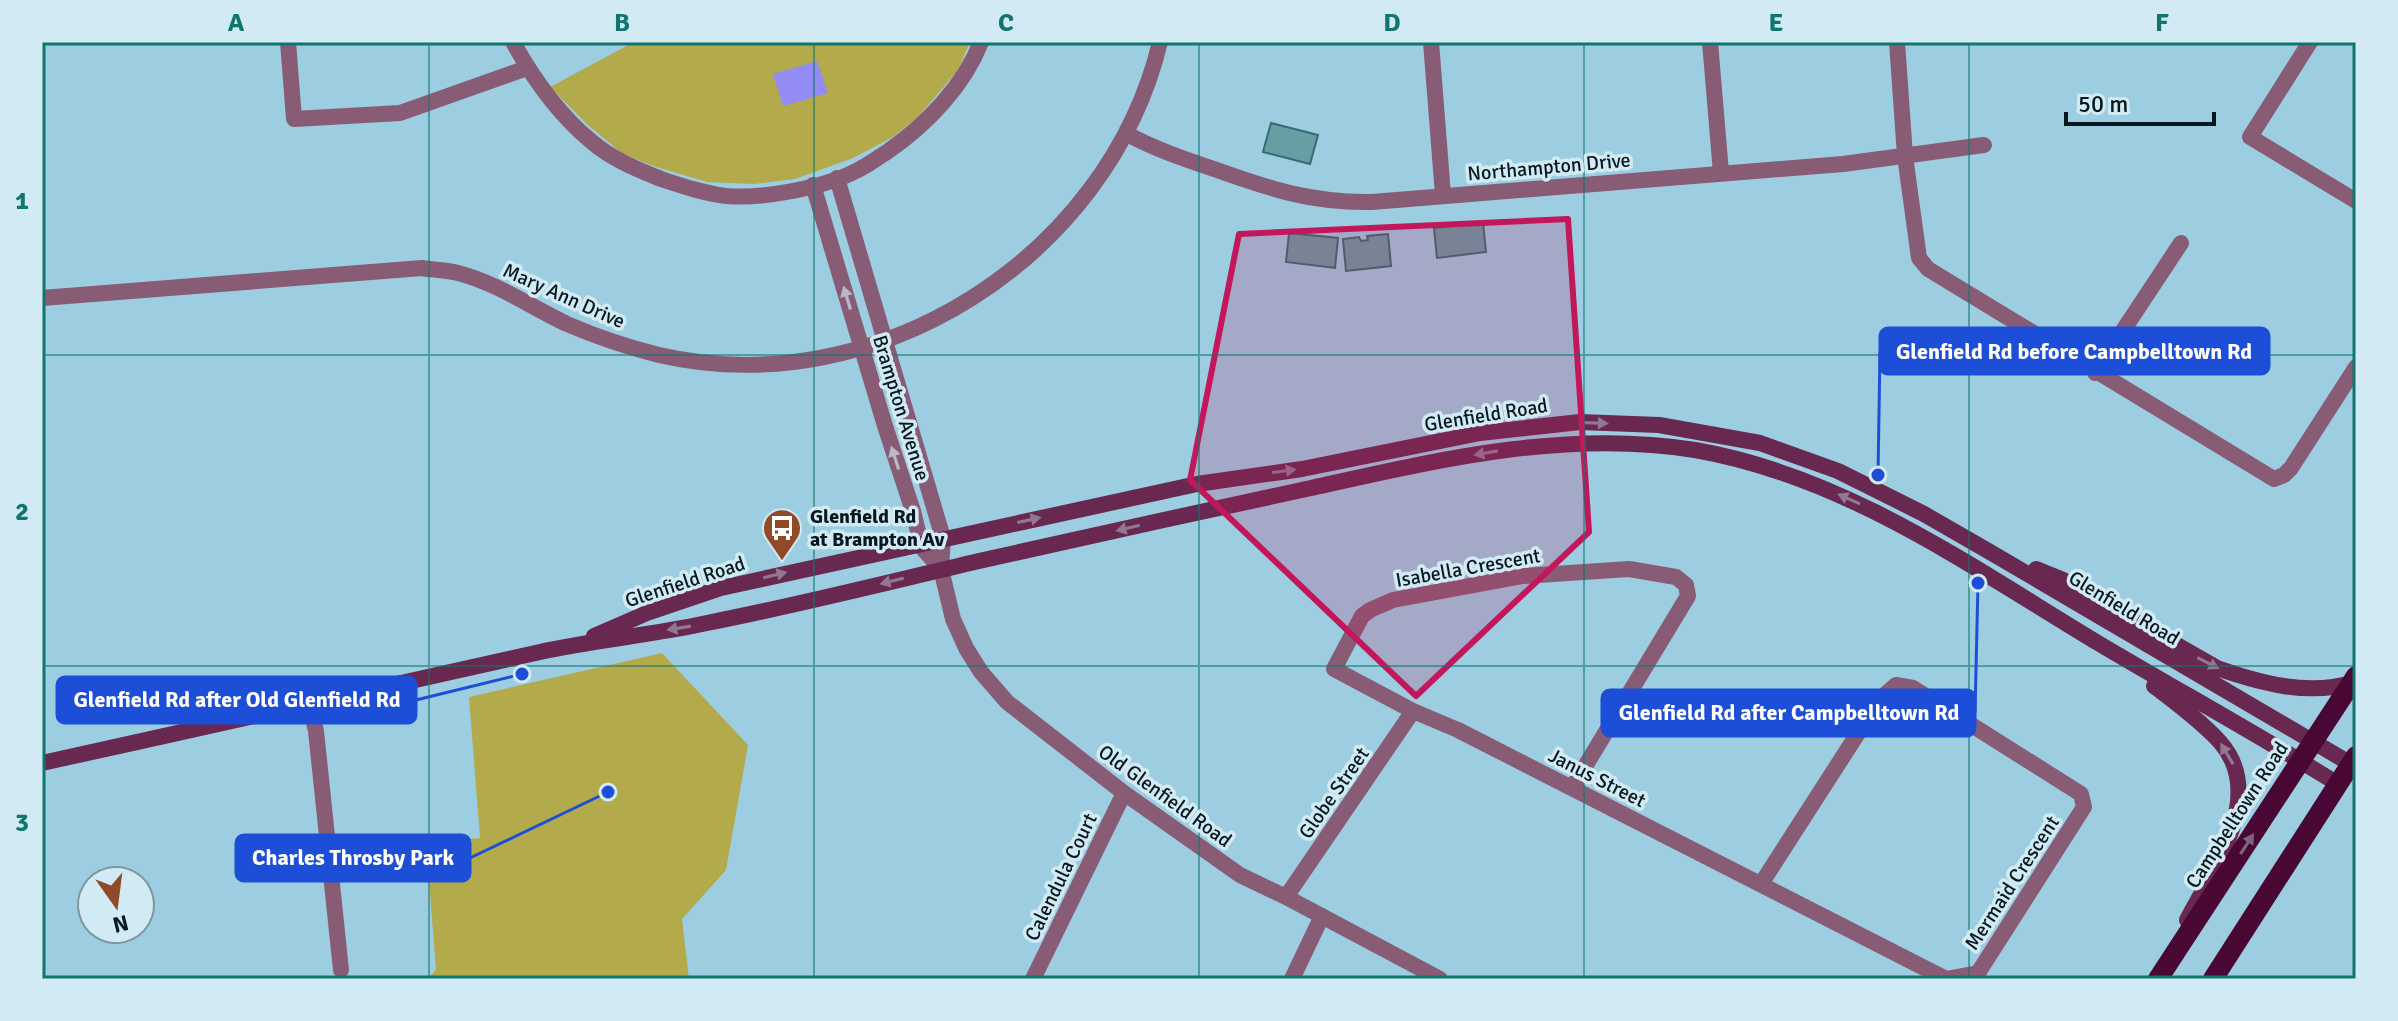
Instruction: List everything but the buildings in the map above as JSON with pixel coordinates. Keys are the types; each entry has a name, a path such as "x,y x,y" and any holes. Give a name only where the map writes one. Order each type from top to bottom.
{"main road":[{"name":"Glenfield Road","path":"569,646 647,613 721,588 1197,484 1302,469 1480,433 1580,422 1659,425 1760,443 1838,471 1924,514 2313,742 2354,760"},
{"name":"Glenfield Road","path":"42,763 569,646 705,624 1368,475 1494,451 1576,443 1642,444 1695,450 1803,479 1862,505 1919,534 2338,784"},
{"path":"1990,552 2063,580 2230,673 2293,688 2320,690 2354,680"},
{"path":"2092,639 2178,705 2220,742 2234,765 2239,783 2232,833 2158,979"},
{"name":"Campbelltown Road","path":"2158,979 2354,680"},
{"path":"2213,979 2354,760"}],"street":[{"path":"288,42 294,119 400,113 527,68"},
{"path":"513,42 552,103 593,143 644,172 699,191 727,196 782,193 857,171 906,139 925,122 962,75 981,42"},
{"name":"Mary Ann Drive","path":"42,298 422,268 457,273 494,287 589,333 663,356 740,364 810,358 862,347 932,322 981,293 1029,255 1090,189 1127,134 1148,84 1160,42"},
{"path":"1431,42 1443,195"},
{"path":"1710,42 1721,173"},
{"path":"1897,42 1905,156 1919,258 1928,269 2274,479 2291,468 2356,367"},
{"path":"2310,42 2250,137 2356,201"},
{"name":"Northampton Drive","path":"1127,134 1154,148 1280,192 1318,200 1372,202 1843,164 1984,145"},
{"name":"Brampton Avenue","path":"837,178 943,538 941,569"},
{"name":"Brampton Avenue","path":"813,185 922,548 941,569"},
{"path":"2095,373 2181,243"},
{"name":"Old Glenfield Road","path":"941,569 953,619 966,648 981,672 1007,702 1124,793 1240,875 1440,979"},
{"name":"Isabella Crescent","path":"1413,711 1334,669 1362,616 1370,610 1393,600 1523,576 1629,569 1676,577 1686,585 1688,596 1572,788"},
{"name":"Mermaid Crescent","path":"1896,685 1913,688 2081,794 2084,807 1978,973 1968,976 1946,979 1761,884 1880,699 1896,685"},
{"path":"309,703 316,731 341,970"},
{"name":"Janus Street","path":"1413,711 1458,730 1761,884"},
{"name":"Globe Street","path":"1286,897 1413,711"},
{"name":"Calendula Court","path":"1033,979 1124,793"},
{"path":"1292,979 1322,916"}],"highlighted area":[{"path":"1568,219 1589,532 1416,696 1190,480 1239,234"}],"shaded area":[{"path":"634,42 970,42 958,70 918,117 893,137 853,158 795,179 754,184 707,182 623,154 550,87"},
{"path":"817,61 828,93 783,106 773,74"},
{"path":"662,653 748,745 726,870 682,919 689,979 427,979 436,970 426,843 480,838 469,697"}],"place":[{"name":"Glenfield Rd before Campbelltown Rd","path":"1878,475"},
{"name":"Glenfield Rd at Brampton Av","path":"782,562"},
{"name":"Glenfield Rd after Campbelltown Rd","path":"1978,583"},
{"name":"Glenfield Rd after Old Glenfield Rd","path":"522,674"},
{"name":"Charles Throsby Park","path":"608,792"}]}
